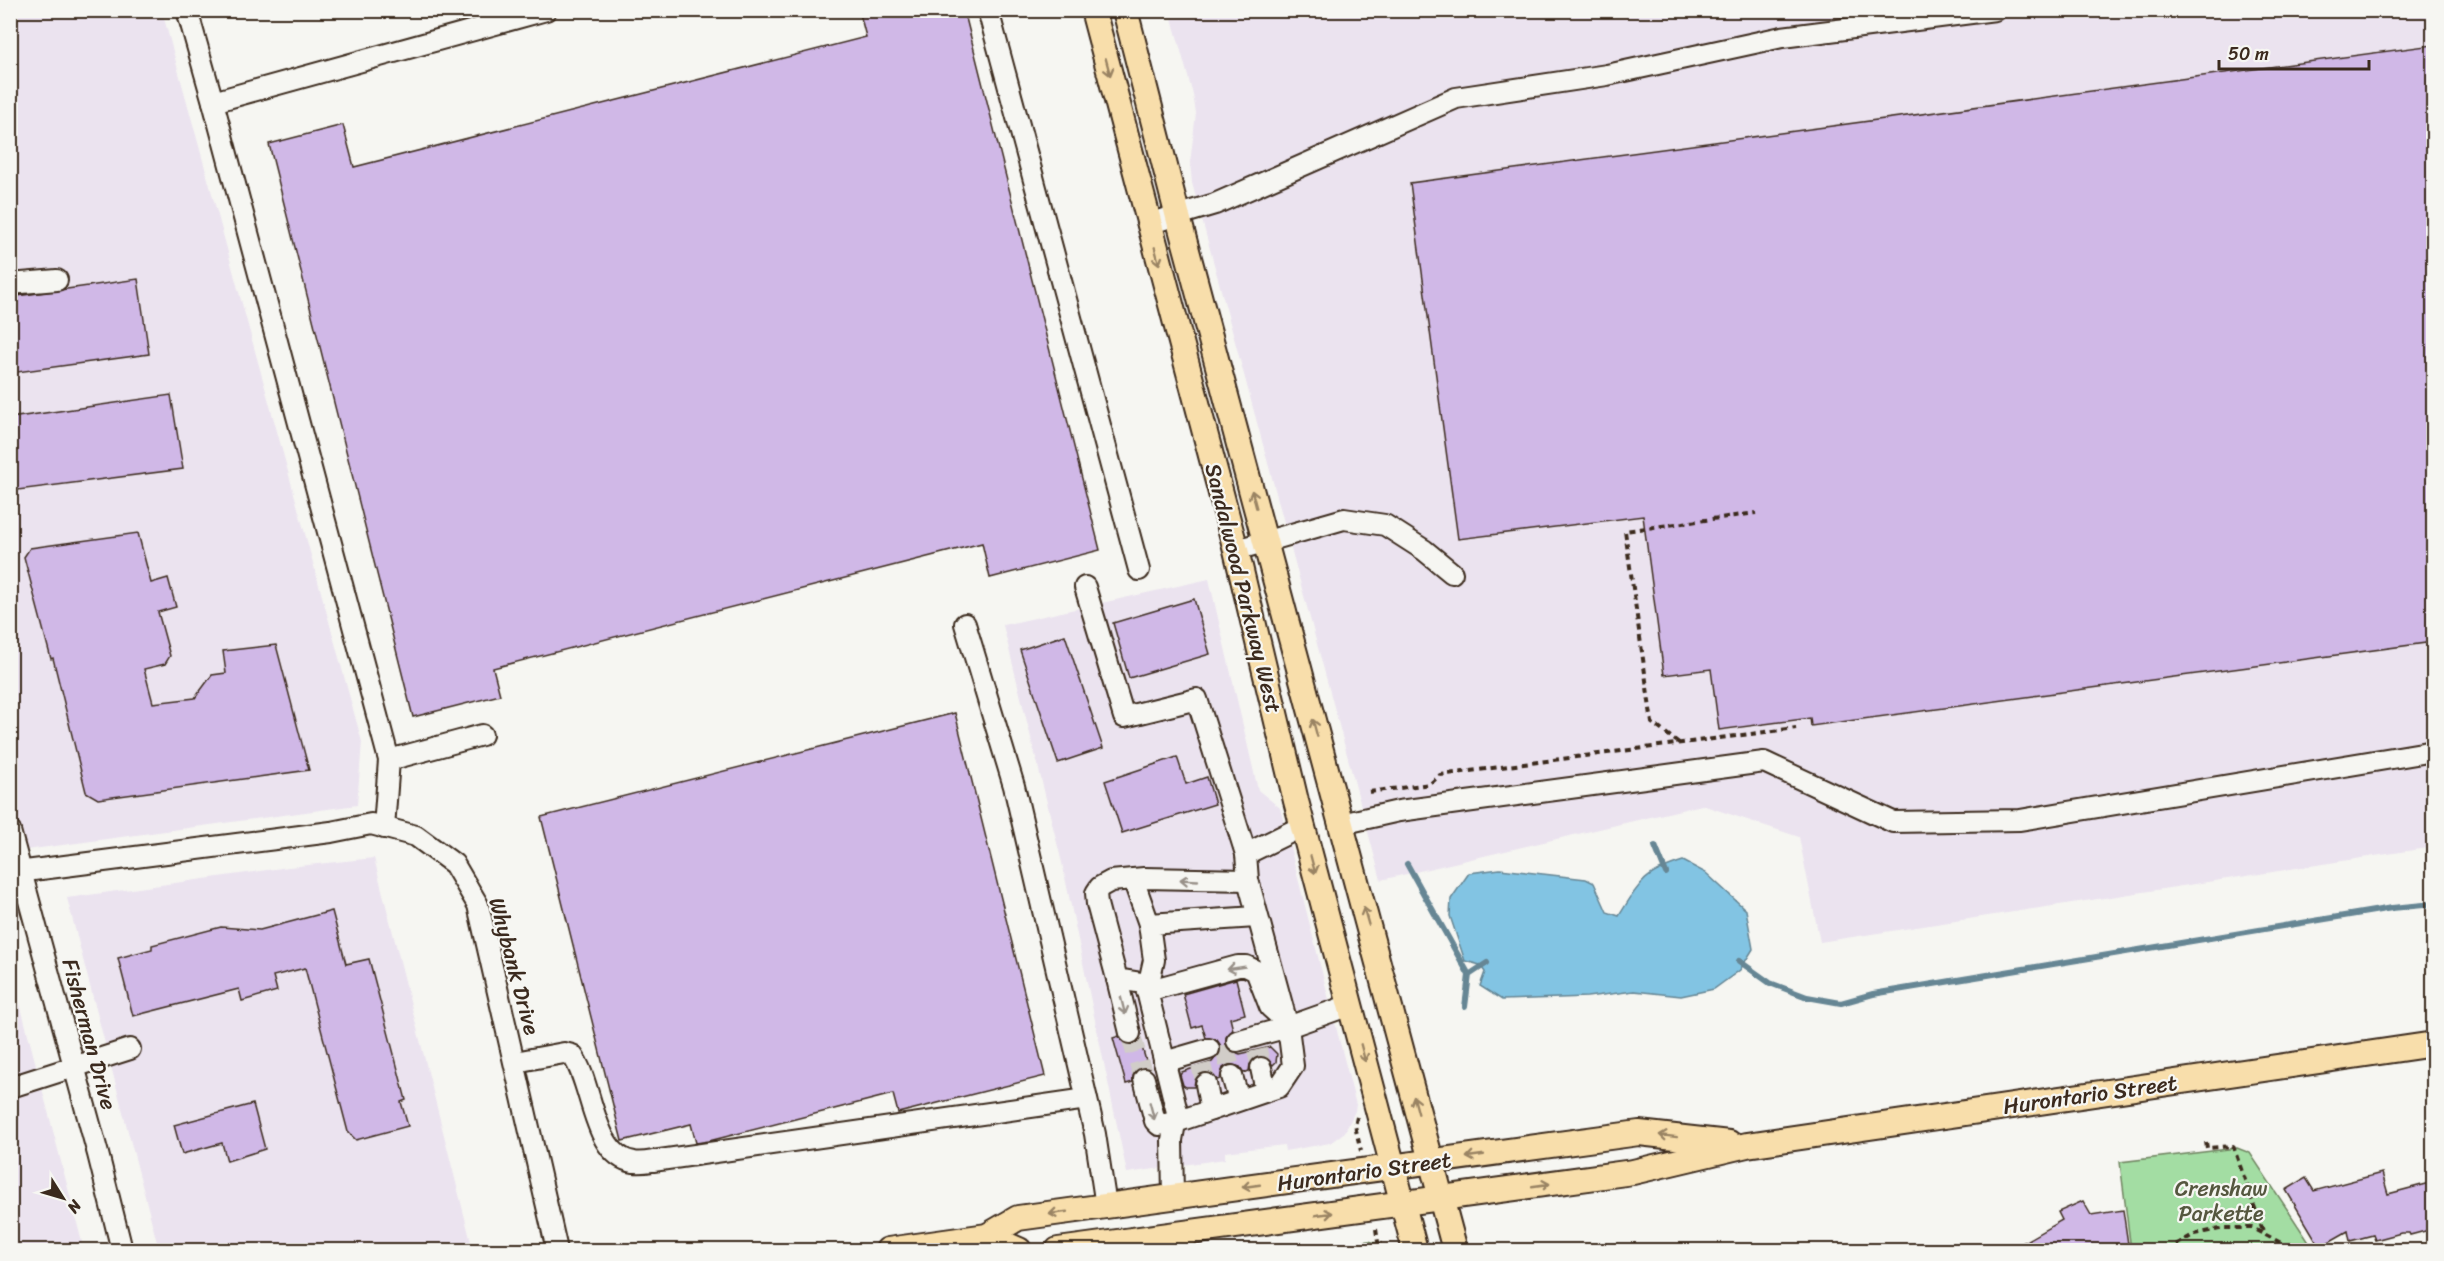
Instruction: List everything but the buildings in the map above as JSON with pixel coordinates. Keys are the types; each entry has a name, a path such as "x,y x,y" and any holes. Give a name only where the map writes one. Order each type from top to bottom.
{"main road":[{"name":"Sandalwood Parkway West","path":"1093,10 1236,550 1303,826 1415,1251"},
{"name":"Sandalwood Parkway West","path":"1125,10 1178,217 1455,1251"},
{"name":"Hurontario Street","path":"1058,1251 1633,1173 1747,1145 2433,1044"},
{"name":"Hurontario Street","path":"888,1251 987,1236 1018,1218 1639,1133 1747,1145"},
{"path":"987,1236 1019,1251"}],"street":[{"path":"187,10 389,760 384,828"},
{"path":"213,102 546,10"},
{"path":"988,10 1139,570"},
{"path":"1148,224 1178,217 1215,204 1456,98 1607,75 1782,37 1995,10"},
{"path":"10,284 57,280"},
{"path":"1236,550 1344,519 1385,525 1424,550 1452,573"},
{"path":"1085,587 1124,717 1197,699 1246,854 1248,880 1256,917 1286,1023 1293,1066 1279,1087 1176,1122 1159,1125 1155,1121 1144,1079"},
{"path":"965,624 1014,786 1095,1134 1106,1206"},
{"path":"389,760 482,735"},
{"path":"1341,824 1399,811 1764,762 1893,822 2020,820 2433,751"},
{"name":"Whybank Drive","path":"16,872 331,832 371,824 416,836 454,864 478,905 557,1251"},
{"path":"1246,854 1303,826"},
{"name":"Fisherman Drive","path":"10,831 16,872 98,1154 122,1251"},
{"path":"1130,1033 1096,893 1104,883 1132,879 1248,880"},
{"path":"1132,879 1149,924 1155,952 1147,988 1176,1103 1176,1122 1172,1140 1173,1196"},
{"path":"1149,924 1256,917"},
{"path":"1117,979 1147,988 1246,966 1256,971 1270,1007 1286,1023"},
{"path":"1266,1091 1252,1049 1286,1023 1350,1005"},
{"path":"10,1083 14,1086 130,1049"},
{"path":"515,1062 564,1053 572,1055 579,1064 598,1126 608,1144 622,1158 633,1162 1087,1099"},
{"path":"1164,1062 1204,1063 1211,1110"},
{"path":"1232,1076 1239,1100"}],"path":[{"path":"1680,744 1652,723 1626,531 1756,513"},
{"path":"1369,792 1430,784 1440,775 1796,728"},
{"path":"2206,1142 2207,1148 2233,1146 2265,1235"},
{"path":"2167,1251 2195,1234 2225,1228 2252,1228 2295,1251"},
{"path":"1378,1242 1388,1251"}],"shaded area":[{"path":"10,11 162,11 362,742 357,805 11,852"},
{"path":"1170,11 2433,11 2433,847 1820,942 1799,837 1702,805 1381,880 1192,183 1190,163 1196,113"},
{"path":"1209,579 1258,790 1280,808 1356,1105 1345,1132 1330,1143 1285,1151 1284,1145 1225,1152 1225,1159 1127,1173 1062,863 1003,625"},
{"path":"374,858 473,1250 159,1250 67,898 289,867"},
{"path":"11,969 84,1250 11,1250"}],"green space":[{"name":"Crenshaw Parkette","path":"2237,1148 2250,1153 2314,1250 2131,1250 2120,1162"},
{"path":"1369,1241 1384,1250 1292,1250"}],"water":[{"path":"1683,861 1706,873 1746,910 1753,949 1740,970 1714,989 1681,996 1634,991 1587,997 1502,1000 1480,986 1485,972 1480,965 1465,961 1450,916 1451,899 1469,873 1500,869 1586,879 1594,883 1607,912 1619,916 1644,880 1670,865"}],"waterway":[{"path":"1655,846 1666,873"},
{"path":"1407,864 1469,975"},
{"path":"1739,961 1770,983 1807,997 1841,1003 1873,994 2392,908 2434,904"},
{"path":"1465,1007 1469,975 1487,963"}],"tunnel":[{"path":"1130,1033 1144,1079"},
{"path":"1224,1045 1232,1076"},
{"path":"1257,1050 1261,1068"},
{"path":"1201,1065 1206,1084"}]}
